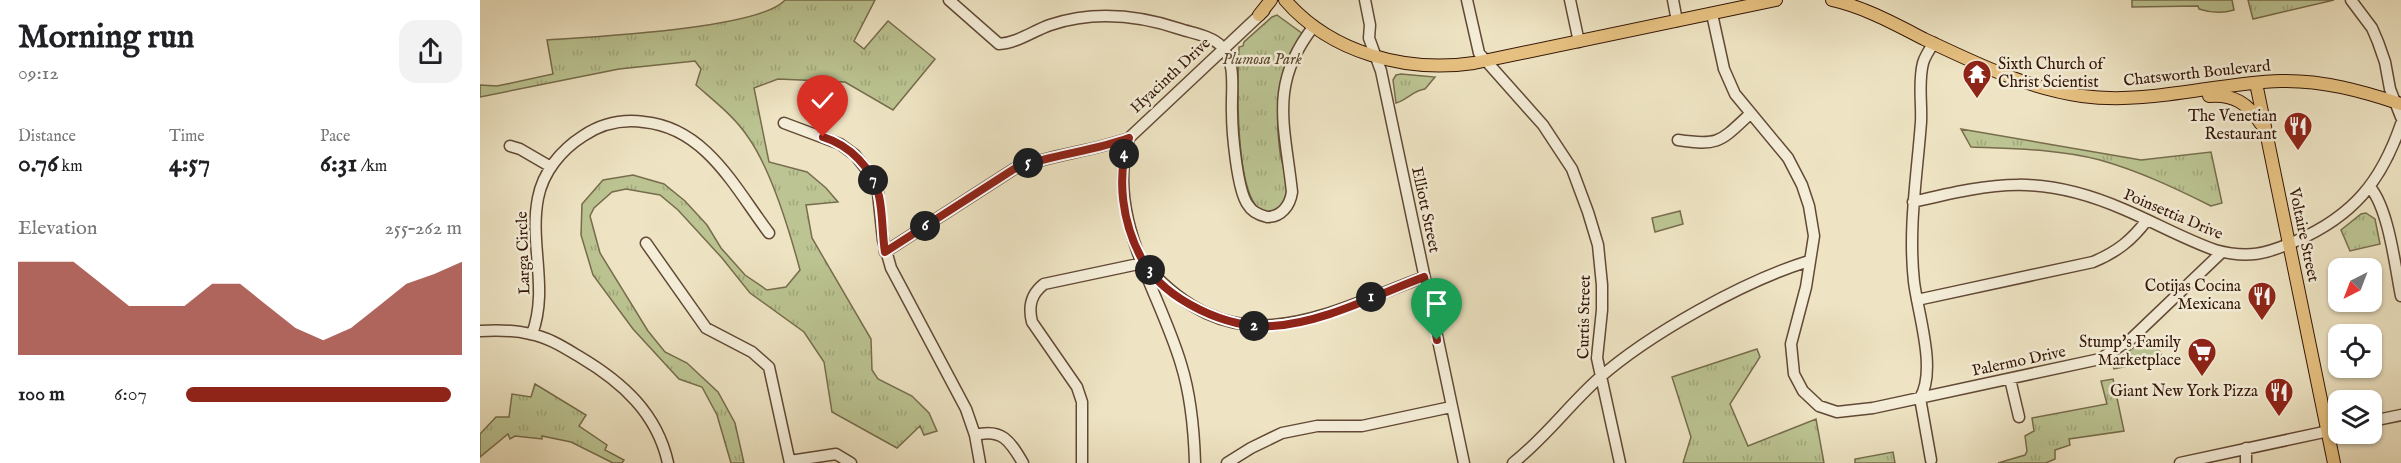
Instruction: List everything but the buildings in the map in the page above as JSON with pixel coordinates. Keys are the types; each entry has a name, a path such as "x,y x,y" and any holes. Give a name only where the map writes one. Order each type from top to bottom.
{"main road":[{"path":"1259,15 1271,0"},
{"path":"1285,0 1314,26 1341,42 1377,57 1427,66 1458,66 1485,61 1776,0"},
{"name":"Chatsworth Boulevard","path":"1832,0 1869,13 2006,76 2068,94 2130,100 2256,83 2289,81 2345,87 2398,103"},
{"name":"Voltaire Street","path":"2256,83 2288,244 2328,409"},
{"path":"2171,94 2181,101 2217,95 2237,99 2253,112 2265,132"},
{"name":"Voltaire Street","path":"2333,444 2334,463"}],"street":[{"path":"949,0 999,44 1008,44 1050,25 1089,17 1117,16 1144,19 1211,39 1223,48 1231,68 1232,115 1237,164 1244,199 1250,208 1267,217 1275,216 1287,206 1292,192 1283,119 1286,79 1296,52 1314,26"},
{"name":"Hyacinth Drive","path":"885,252 1014,169 1034,161 1105,147 1129,138 1277,0"},
{"name":"Elliott Street","path":"1365,0 1370,21 1370,38 1377,57 1464,463"},
{"path":"1467,0 1478,49 1485,61"},
{"path":"1570,0 1579,42"},
{"path":"1673,0 1677,21"},
{"path":"2351,0 2372,28 2378,42 2401,117"},
{"path":"1513,463 1536,445 1600,377 1664,332 1701,310 1765,278 1809,261 1814,236 1809,206 1802,185 1788,158 1735,94 1729,81 1712,14"},
{"path":"1931,460 1920,398 1925,390 1927,372 1912,256 1913,202 1921,120 1922,68 1925,56 1934,43"},
{"name":"Curtis Street","path":"1485,61 1543,125 1572,170 1581,190 1593,228 1601,266 1602,310 1597,356 1620,463"},
{"path":"1678,140 1704,144 1715,142 1730,133 1750,114"},
{"name":"Larga Circle","path":"532,334 540,299 536,222 538,199 551,167 576,141 604,126 626,121 640,121 670,127 686,135 709,154 769,233"},
{"path":"784,123 833,140 864,164 878,193 885,252 891,268 966,409 975,435 980,463"},
{"name":"Poinsettia Drive","path":"1913,202 1987,186 2031,184 2067,190 2090,197 2222,252 2256,255 2269,253 2332,222 2355,204 2370,188 2388,158 2401,124"},
{"path":"1129,138 1123,158 1123,202 1131,234 1172,335 1187,383 1193,422 1195,463"},
{"path":"510,146 520,148 551,167"},
{"path":"2370,188 2377,197 2384,214 2401,296"},
{"path":"1917,300 2093,262 2130,241 2147,220"},
{"path":"646,243 706,328 752,352 765,362 771,373 790,462 836,454 851,463"},
{"name":"Palermo Drive","path":"1809,261 1806,288 1792,334 1791,359 1794,374 1803,391 1819,406 1836,412 1854,411 1920,398 2084,363 2109,355 2131,339 2222,252"},
{"path":"1143,263 1167,287 1198,309 1226,321 1255,326 1279,326 1306,321 1424,277"},
{"path":"1082,463 1083,402 1077,387 1032,322 1029,312 1031,300 1036,290 1044,284 1143,263"},
{"path":"480,331 532,334 570,351 622,386 644,409 658,434 668,463"},
{"path":"2010,379 2019,417"},
{"path":"1227,463 1282,433 1317,426 1362,426 1451,407"},
{"path":"2382,420 2401,415"},
{"path":"975,435 988,431 995,432 1014,449 1023,463"},
{"path":"2180,463 2328,431"},
{"path":"2246,448 2246,463"}],"green space":[{"path":"785,0 875,0 854,41 864,49 888,21 935,59 893,110 845,82 778,79 754,88 769,162 807,172 838,202 806,205 812,238 871,339 872,370 878,379 912,396 929,413 937,431 924,435 920,426 897,448 832,412 824,362 804,332 750,293 678,210 660,195 626,189 612,192 594,208 590,216 600,253 648,331 665,352 687,363 718,392 735,423 744,463 731,463 717,415 702,387 679,379 633,329 593,275 581,235 582,204 603,180 633,175 664,184 685,201 707,225 721,248 745,275 767,290 786,287 800,270 772,183 748,137 730,116 696,85 701,69 695,61 619,69 480,97 480,85 497,86 553,74 547,40 635,34 710,25 769,10"},
{"path":"2132,0 2232,0 2234,10 2216,12 2199,9 2198,6 2132,7"},
{"path":"2248,0 2334,0 2253,19"},
{"name":"Plumosa Park","path":"1277,15 1303,34 1283,76 1278,105 1278,135 1287,182 1287,195 1275,210 1261,210 1251,196 1244,173 1240,145 1239,47 1243,46 1244,42"},
{"path":"1396,75 1435,77 1425,89 1396,103 1393,80"},
{"path":"1961,129 2141,160 2211,152 2222,203 2211,206 2143,175 2084,156 2036,150 1971,147"},
{"path":"1680,211 1683,224 1655,232 1652,218"},
{"path":"2366,213 2375,219 2380,244 2350,251 2341,230 2361,214"},
{"path":"2146,338 2160,352 2162,359 2114,369 2112,364"},
{"path":"1757,349 1760,357 1730,404 1748,446 1816,419 1824,463 1683,463 1691,437 1672,377"},
{"path":"2113,379 2124,431 2069,439 2070,445 2055,450 2055,459 2046,463 1998,463 2025,455 2027,451 2025,436 2034,431 2032,418 2107,404 2101,381"},
{"path":"535,384 586,415 579,426 607,445 605,450 624,460 622,463 613,463 571,442 542,436 542,439 515,436 510,439 508,434 480,457 480,434 496,417 509,417 512,394 531,397"},
{"path":"1893,452 1895,463 1855,463 1855,459"}],"place":[{"name":"Sixth Church of Christ Scientist","path":"1977,100"},
{"name":"The Venetian Restaurant","path":"2298,152"},
{"name":"Cotijas Cocina Mexicana","path":"2262,322"},
{"name":"Stump's Family Marketplace","path":"2202,378"},
{"name":"Giant New York Pizza","path":"2279,418"}],"route":[{"path":"823,137 833,140 855,155 870,174 880,202 885,252 1014,169 1034,161 1105,147 1129,138 1123,158 1122,182 1123,202 1131,234 1143,263 1184,301 1226,321 1270,327 1306,321 1334,312 1424,277 1437,340"}]}
